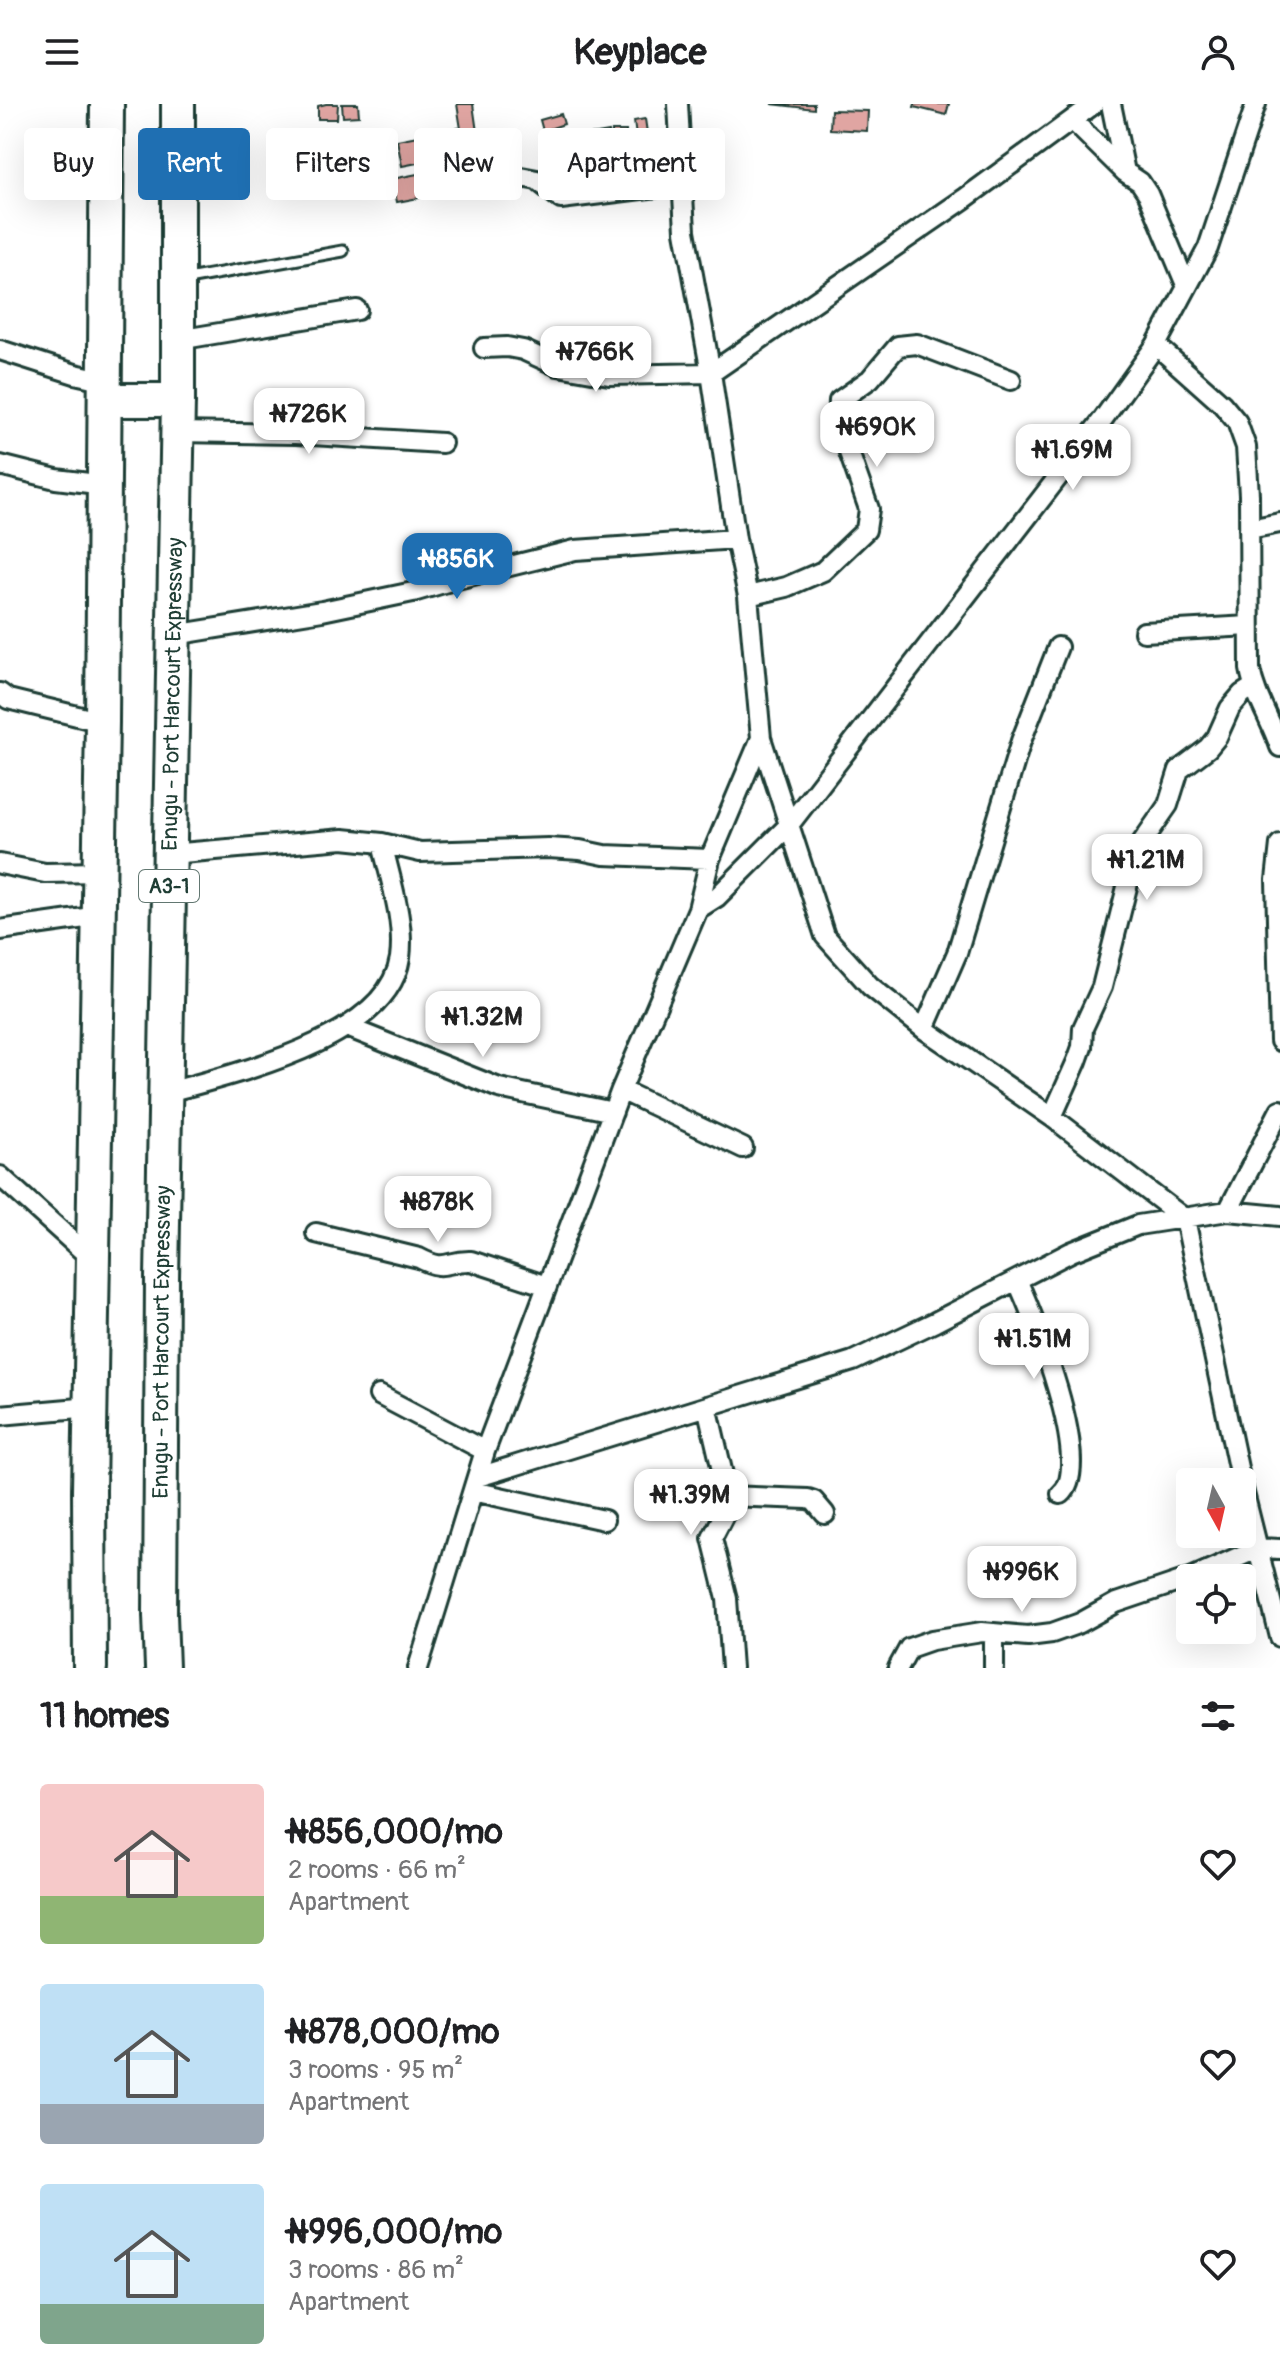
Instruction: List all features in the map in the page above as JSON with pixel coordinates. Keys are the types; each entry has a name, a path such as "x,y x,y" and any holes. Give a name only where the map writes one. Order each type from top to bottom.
{"highway":[{"path":"90,1668 107,104"},
{"name":"Enugu - Port Harcourt Expressway","path":"162,1668 161,1421 178,400 178,104"},
{"path":"106,391 178,400"}],"street":[{"path":"678,104 679,128"},
{"path":"484,348 523,350 558,366 609,375 711,373 964,199 1094,104"},
{"path":"1111,104 1125,172"},
{"path":"698,909 717,897 789,825 1103,419 1156,345 1208,248 1256,104"},
{"path":"1072,120 1125,172 1140,182 1187,287"},
{"path":"683,200 685,231 748,596 761,738 825,936 870,986 924,1029 1052,1117 1185,1219 1239,1468"},
{"path":"178,340 357,310"},
{"path":"748,596 786,587 823,571 866,530 869,509 838,421 837,409 839,401 870,379 898,346 917,344 1011,380"},
{"path":"1156,345 1222,404 1237,422 1246,447 1250,669 1253,687 1271,720 1280,747"},
{"path":"0,350 75,374 106,391"},
{"path":"177,432 296,434 442,443"},
{"path":"0,465 56,479 105,485"},
{"path":"1249,529 1280,523"},
{"path":"174,635 322,611 413,592 575,550 736,539"},
{"path":"1144,632 1249,626"},
{"path":"924,1029 957,953 1021,741 1058,647"},
{"path":"1052,1117 1082,1047 1083,1028 1102,987 1136,851 1168,805 1175,775 1208,748 1217,737 1230,708 1253,687"},
{"path":"0,693 8,699 102,722"},
{"path":"418,1668 485,1451 621,1090 698,909 710,859 761,738"},
{"path":"170,854 343,839 382,843 420,852 548,848 604,855 710,859"},
{"path":"165,1093 267,1064 347,1027 368,1013 386,994 400,957 398,915 382,843"},
{"path":"1280,844 1276,880 1280,1041"},
{"path":"0,864 45,873 100,872"},
{"path":"0,930 99,916"},
{"path":"347,1027 499,1088 613,1112"},
{"path":"621,1090 743,1148"},
{"path":"1228,1211 1280,1110"},
{"path":"0,1176 94,1260"},
{"path":"476,1484 707,1406 853,1361 1071,1252 1138,1225 1228,1211 1280,1216"},
{"path":"316,1233 419,1258 434,1266 471,1261 547,1286"},
{"path":"1017,1280 1054,1372 1064,1419 1072,1471 1070,1484 1061,1494"},
{"path":"379,1395 485,1451"},
{"path":"707,1406 728,1496 727,1509 712,1538 727,1599 732,1668"},
{"path":"0,1415 91,1407"},
{"path":"476,1484 604,1520"},
{"path":"728,1496 808,1499 814,1501 825,1514"},
{"path":"1256,1537 1277,1609 1280,1637"},
{"path":"1223,1564 1259,1548 1280,1549"},
{"path":"898,1668 909,1648 932,1640 982,1632 1028,1636 1052,1633 1080,1623 1116,1603 1176,1583"},
{"path":"994,1633 994,1668"}],"lane":[{"path":"179,281 343,251"}],"building":[{"path":"338,104 337,119 318,119 318,106"},
{"path":"342,104 358,104 359,116 343,117"},
{"path":"457,104 473,104 476,128 461,128"},
{"path":"771,104 814,104 814,109"},
{"path":"915,104 949,104 946,115 914,107"},
{"path":"831,110 868,111 867,131 830,129"},
{"path":"561,114 564,124 542,128 540,120"},
{"path":"645,119 646,128 635,128 634,121"},
{"path":"414,137 414,164 402,166 398,140"},
{"path":"414,175 414,199 397,202 398,178"}]}
